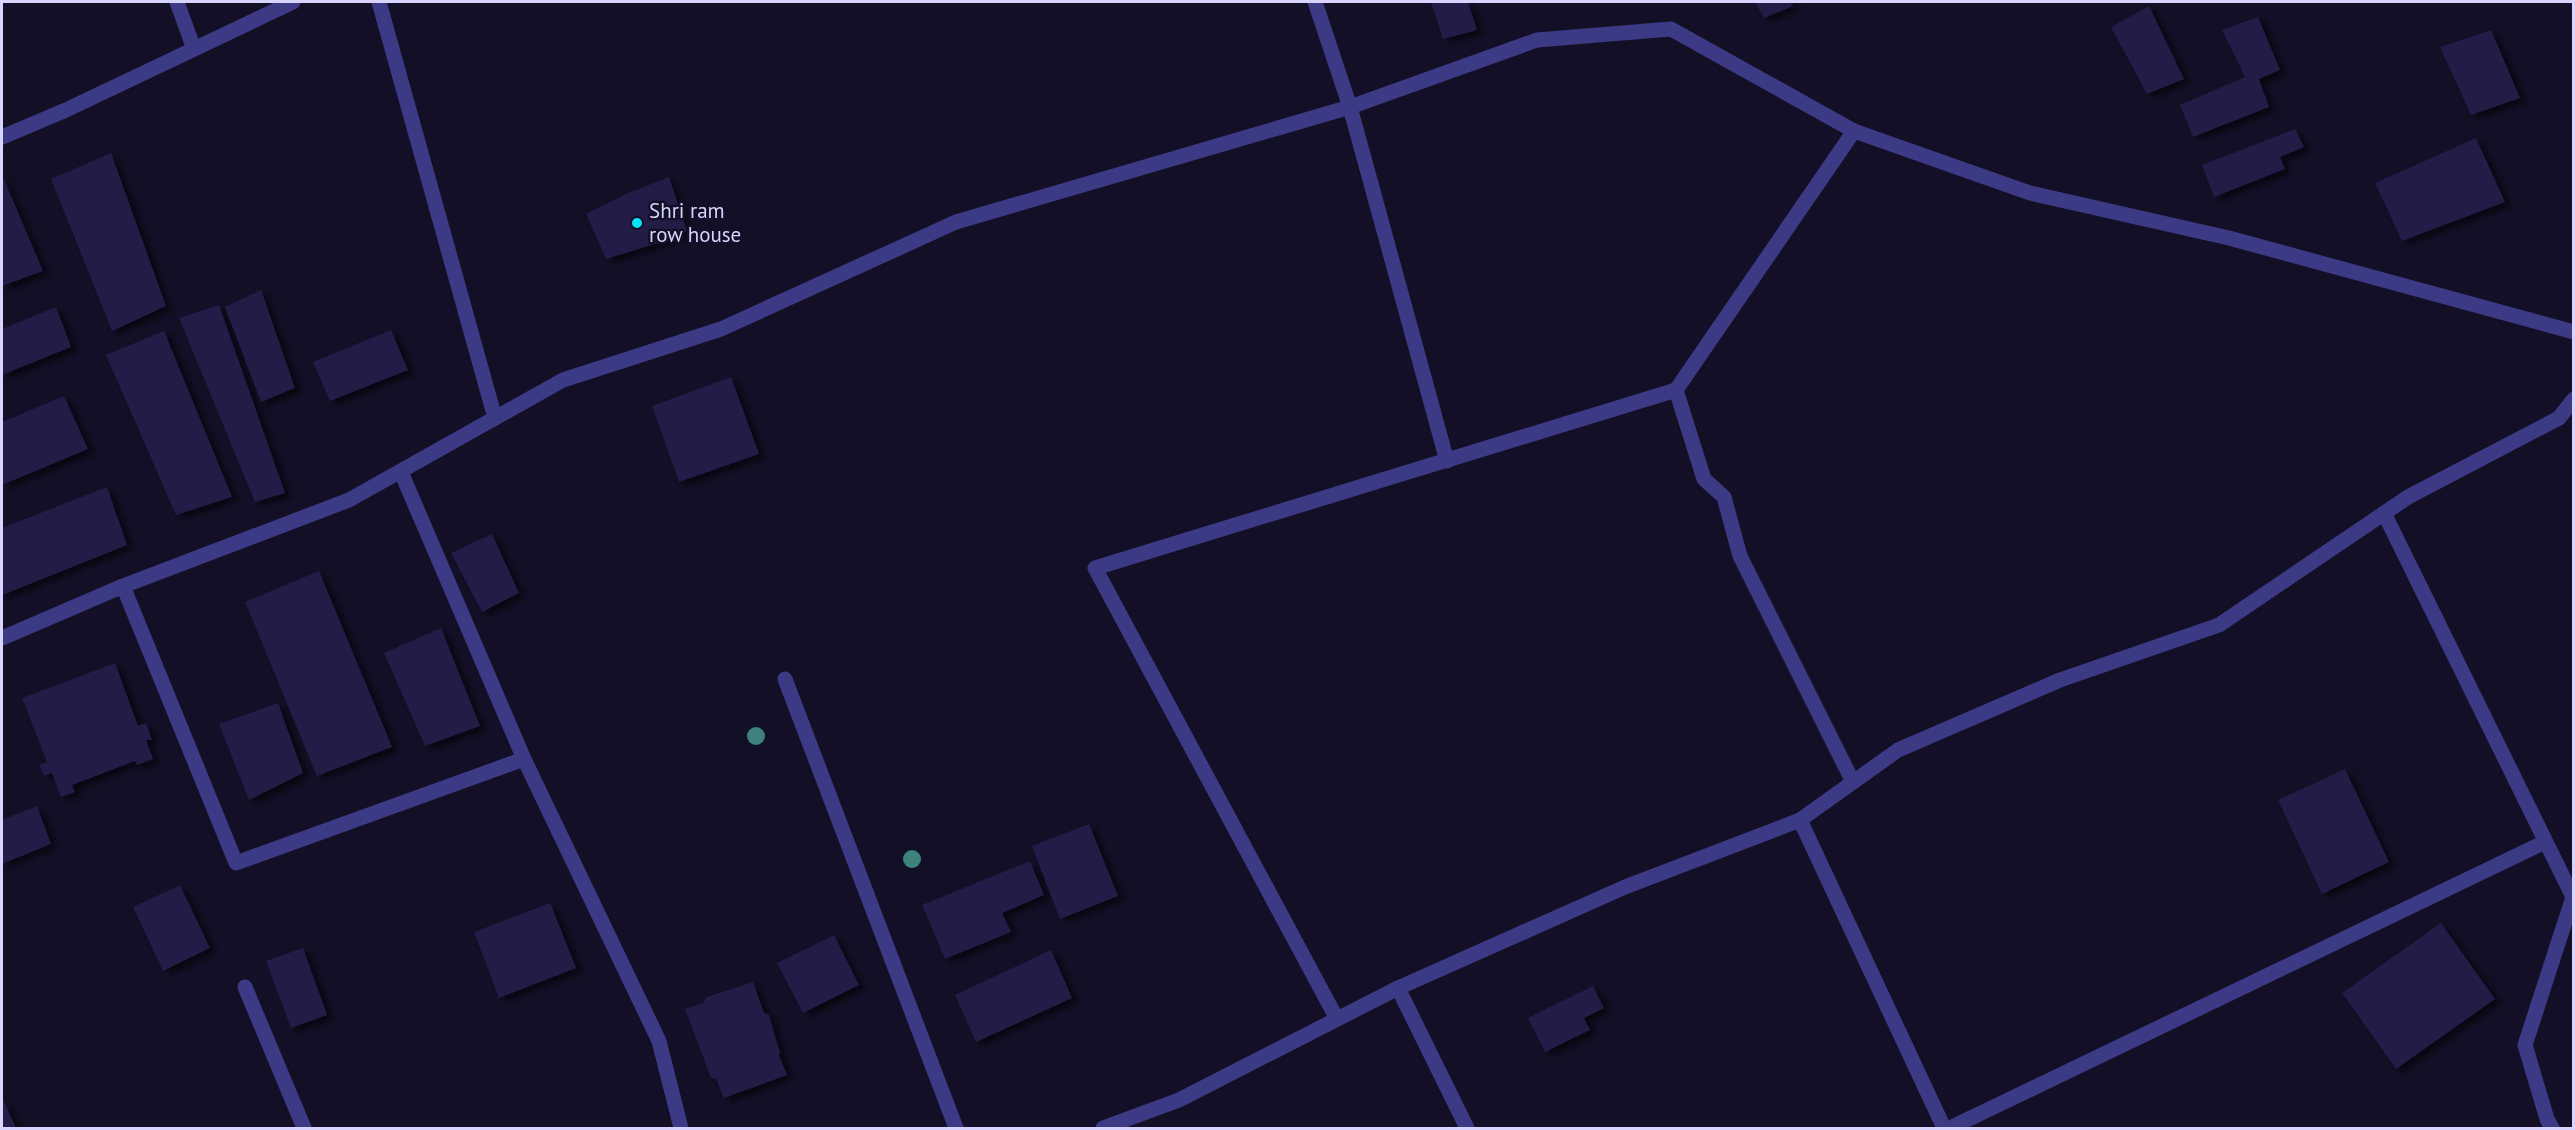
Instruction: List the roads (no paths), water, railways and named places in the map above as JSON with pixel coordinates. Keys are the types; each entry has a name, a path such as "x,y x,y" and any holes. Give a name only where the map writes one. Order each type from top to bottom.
{"street":[{"path":"177,2 194,49"},
{"path":"2,137 66,110 292,2"},
{"path":"379,2 495,418"},
{"path":"1316,2 1350,107 1447,461"},
{"path":"2,638 123,586 349,500 563,380 721,329 956,222 1350,107 1537,40 1671,29 1854,131 2030,194 2229,238 2574,332"},
{"path":"1337,1019 1095,568 1676,390 1854,131"},
{"path":"1676,390 1704,479 1724,497 1740,556 1853,782"},
{"path":"1103,1128 1179,1100 1398,988 1625,887 1800,820 1898,750 2060,680 2219,625 2408,497 2559,418 2574,399"},
{"path":"401,472 524,759 659,1041 681,1128"},
{"path":"2384,513 2572,897 2525,1045 2547,1119 2552,1128"},
{"path":"123,586 236,863 524,759"},
{"path":"784,679 956,1128"},
{"path":"1800,820 1944,1128"},
{"path":"1950,1128 2545,842"},
{"path":"245,987 304,1128"},
{"path":"1398,988 1467,1128"}],"place":[{"name":"Shri ram row house","path":"637,223"}]}
